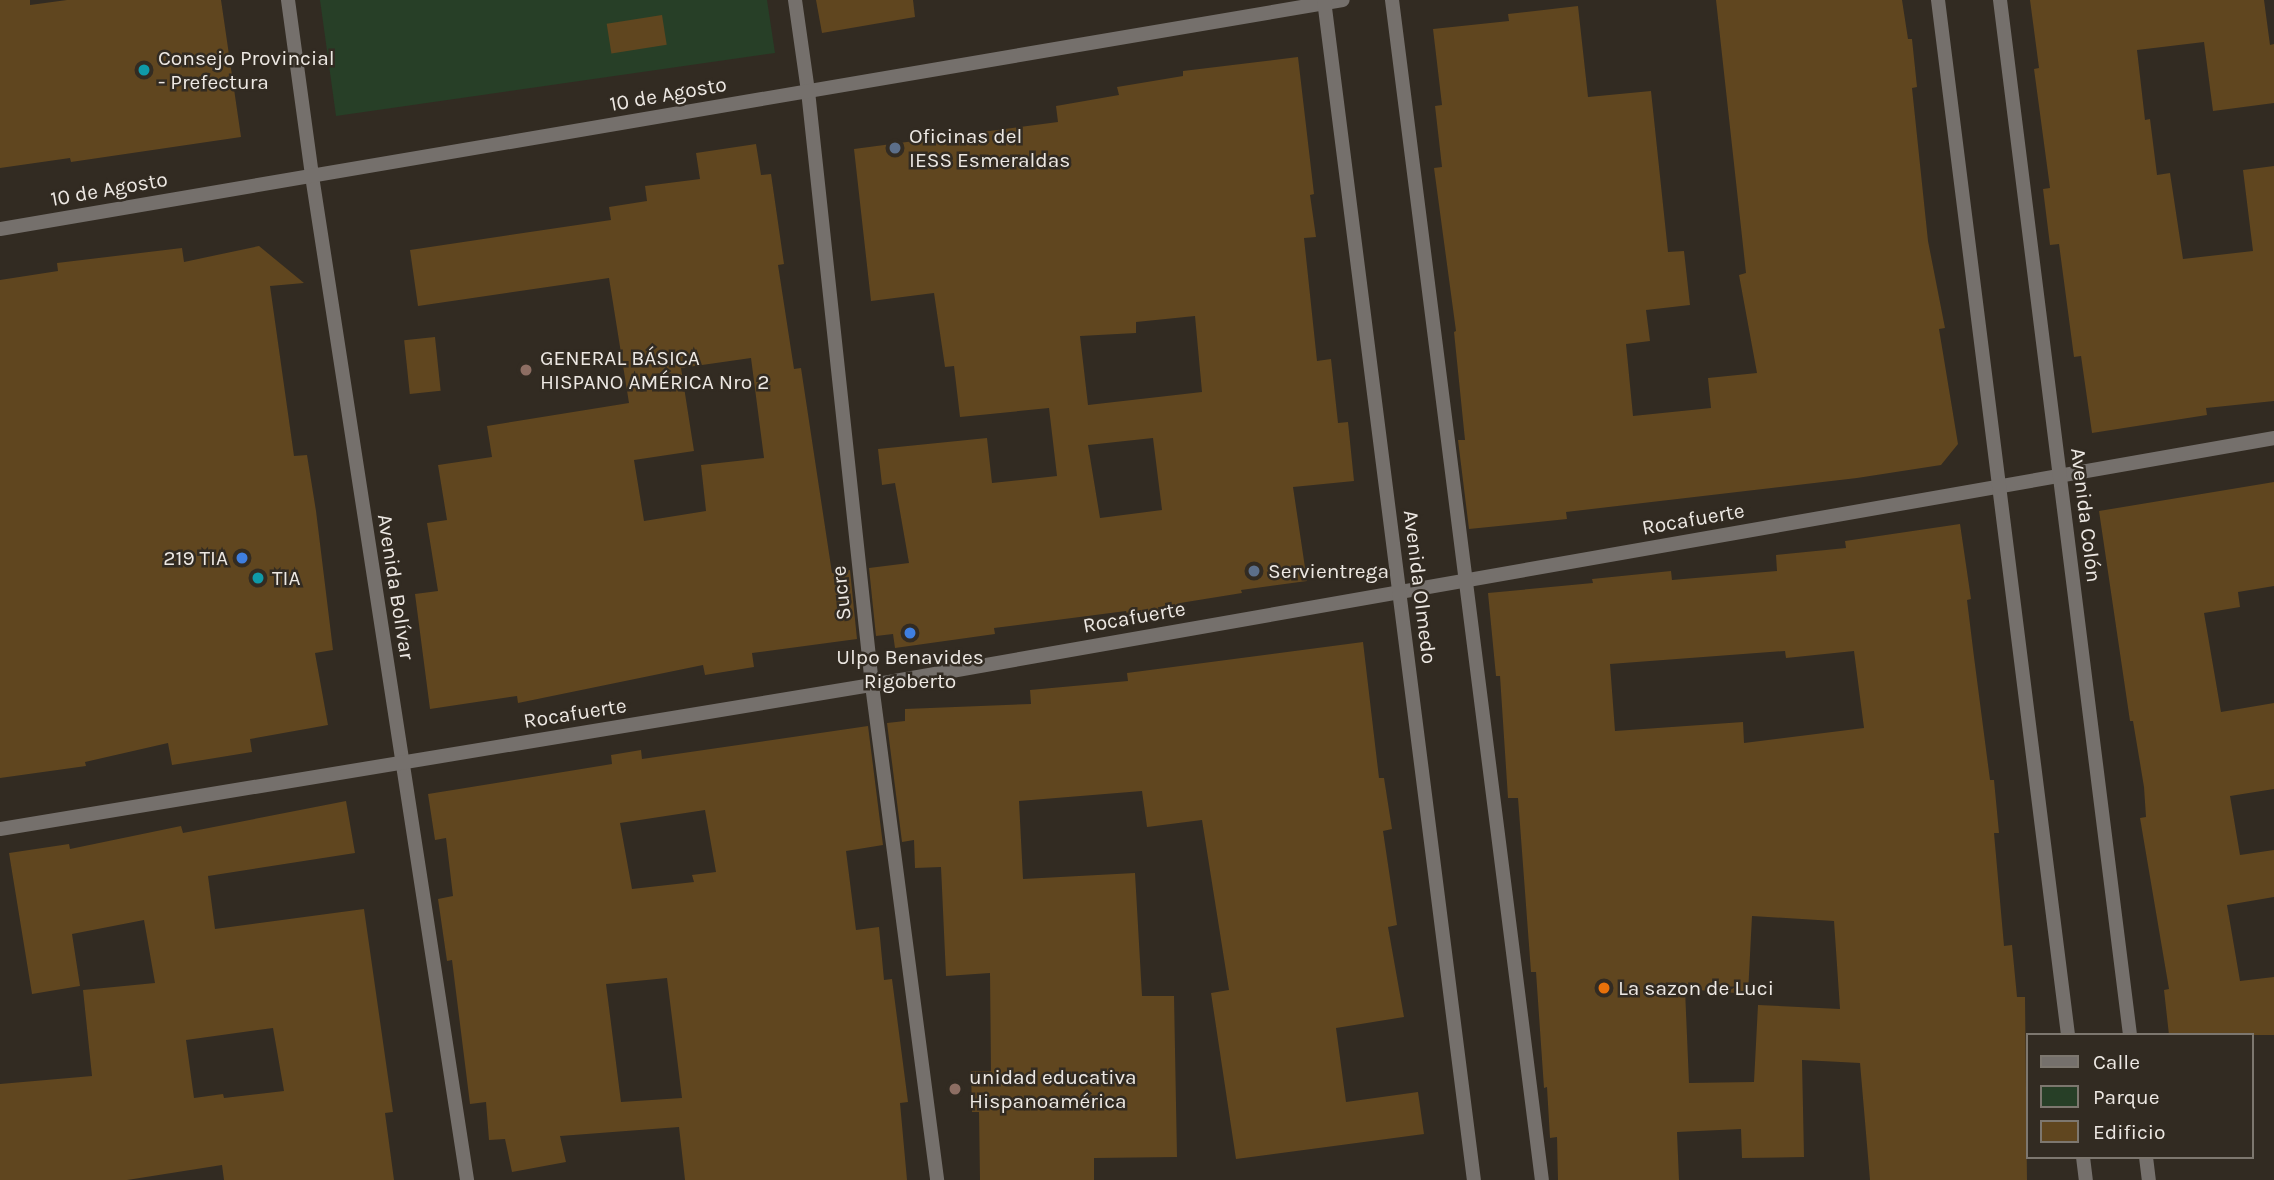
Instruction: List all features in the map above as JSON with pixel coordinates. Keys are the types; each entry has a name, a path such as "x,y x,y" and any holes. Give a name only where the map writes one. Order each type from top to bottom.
{"street":[{"name":"Avenida Bolívar","path":"288,0 401,763 467,1180"},
{"name":"Sucre","path":"795,0 808,91 872,685 937,1180"},
{"name":"10 de Agosto","path":"0,229 1324,1 1343,0"},
{"path":"1392,0 1542,1180"},
{"path":"1938,0 2068,1033"},
{"name":"Avenida Colón","path":"2000,0 2130,1033"},
{"name":"Avenida Olmedo","path":"1324,1 1474,1180"},
{"name":"Rocafuerte","path":"0,829 872,685 2274,438"},
{"path":"2083,1159 2086,1180"},
{"path":"2146,1159 2149,1180"}],"green space":[{"path":"320,0 767,0 775,53 336,116"}],"building":[{"name":"Consejo Provincial - Prefectura","path":"0,0 30,0 30,5 67,0 221,0 241,137 71,162 70,158 0,168"},
{"path":"816,0 913,0 915,17 822,33"},
{"path":"1716,0 1902,0 1908,39 1912,39 1917,87 1912,88 1928,241 1945,328 1939,329 1958,444 1941,465 1857,478 1566,512 1567,519 1469,529 1458,440 1465,440 1456,331 1434,168 1442,167 1435,106 1442,105 1433,29 1509,21 1508,14 1578,6 1588,97 1651,91 1668,252 1684,251 1690,305 1646,310 1650,341 1626,344 1633,416 1711,408 1708,378 1757,373 1739,275 1746,273"},
{"path":"2030,0 2264,0 2270,45 2274,44 2274,103 2213,111 2204,42 2137,50 2145,120 2150,119 2157,175 2170,173 2183,259 2253,251 2243,170 2274,166 2274,401 2206,408 2207,415 2092,433 2081,356 2074,357 2059,244 2050,245 2043,189 2050,188 2034,69 2039,68"},
{"path":"662,15 667,45 611,53 607,24"},
{"path":"1298,57 1314,194 1310,195 1316,237 1304,238 1317,361 1331,359 1338,423 1348,422 1354,481 1293,487 1307,581 1241,590 1242,593 1180,603 1180,607 994,628 995,634 895,648 893,634 876,636 869,568 909,563 895,483 882,485 878,449 987,438 992,483 1057,476 1049,408 960,417 954,366 945,367 934,293 871,301 854,149 1058,122 1056,106 1119,95 1117,87 1183,76 1183,71","holes":["1195,316 1202,392 1088,405 1080,336 1136,333 1136,322","1153,438 1162,510 1100,518 1088,445"]},
{"path":"756,144 761,175 771,174 784,264 778,265 794,369 801,368 832,573 850,570 857,639 752,653 754,667 705,675 703,665 518,703 517,696 430,709 415,594 438,591 427,523 447,520 438,465 492,457 487,426 629,403 609,278 418,306 410,250 611,220 609,207 647,201 645,186 700,179 696,153","holes":["751,358 764,458 701,465 706,511 644,521 634,460 694,451 681,368"]},
{"path":"259,246 304,283 270,286 294,456 307,455 316,511 333,650 315,653 328,725 250,739 252,752 172,765 168,743 85,762 86,766 0,778 0,280 58,271 57,263 182,248 184,262"},
{"path":"435,337 441,391 410,394 404,340"},
{"path":"2274,482 2274,586 2238,592 2240,607 2204,613 2221,712 2274,703 2274,789 2230,796 2240,855 2274,850 2274,897 2227,905 2240,981 2274,977 2274,1035 2169,1033 2164,990 2169,989 2140,818 2146,817 2144,787 2133,721 2130,721 2099,511"},
{"path":"1960,524 1971,599 1967,600 1990,780 1994,780 1999,833 1994,833 2004,946 2012,945 2017,997 2025,997 2027,1180 1870,1180 1860,1063 1802,1060 1804,1157 1742,1158 1741,1129 1677,1132 1679,1180 1558,1180 1557,1137 1550,1138 1547,1087 1544,1088 1536,972 1531,972 1518,798 1508,798 1500,676 1496,676 1488,593 1593,583 1592,579 1671,571 1672,580 1777,571 1776,555 1846,548 1845,541","holes":["1785,651 1786,658 1854,651 1864,728 1744,743 1743,722 1615,731 1610,664","1752,916 1834,921 1840,1009 1758,1005 1754,1082 1689,1083 1685,989 1748,994"]},
{"path":"1363,642 1379,778 1384,778 1392,829 1383,831 1397,925 1388,927 1404,1017 1336,1028 1346,1102 1418,1092 1424,1134 1236,1159 1211,993 1229,990 1202,820 1147,827 1142,791 1019,801 1023,879 1135,873 1142,996 1174,996 1177,1157 1094,1158 1094,1180 980,1180 979,1112 972,1112 971,1071 991,1071 990,973 946,976 941,867 915,868 914,840 902,842 887,723 905,721 905,709 1031,704 1030,690 1128,681 1127,673"},
{"path":"868,726 883,845 846,851 856,930 879,927 884,980 892,979 908,1102 900,1103 907,1180 685,1180 679,1127 560,1136 566,1162 512,1172 505,1139 489,1140 486,1102 470,1104 452,960 447,961 438,899 453,896 446,838 435,840 428,794 612,764 611,755 641,750 642,759","holes":["705,810 716,872 692,875 694,882 632,889 620,823","667,978 682,1098 621,1102 606,984"]},
{"path":"346,801 355,853 208,876 215,929 364,909 393,1112 385,1113 394,1180 224,1180 222,1165 127,1180 0,1180 0,1084 92,1076 83,990 155,983 144,920 72,934 80,986 32,994 9,853 69,844 70,849 181,826 183,833","holes":["273,1028 284,1091 224,1098 223,1094 194,1098 186,1040"]}],"place":[{"name":"Consejo Provincial - Prefectura","path":"144,70"},
{"name":"Oficinas del IESS Esmeraldas","path":"895,148"},
{"name":"GENERAL BÁSICA HISPANO AMÉRICA Nro 2","path":"526,370"},
{"name":"219 TIA","path":"242,558"},
{"name":"Servientrega","path":"1254,571"},
{"name":"TIA","path":"258,578"},
{"name":"Ulpo Benavides Rigoberto","path":"910,633"},
{"name":"La sazon de Luci","path":"1604,988"},
{"name":"unidad educativa Hispanoamérica","path":"955,1089"}]}
